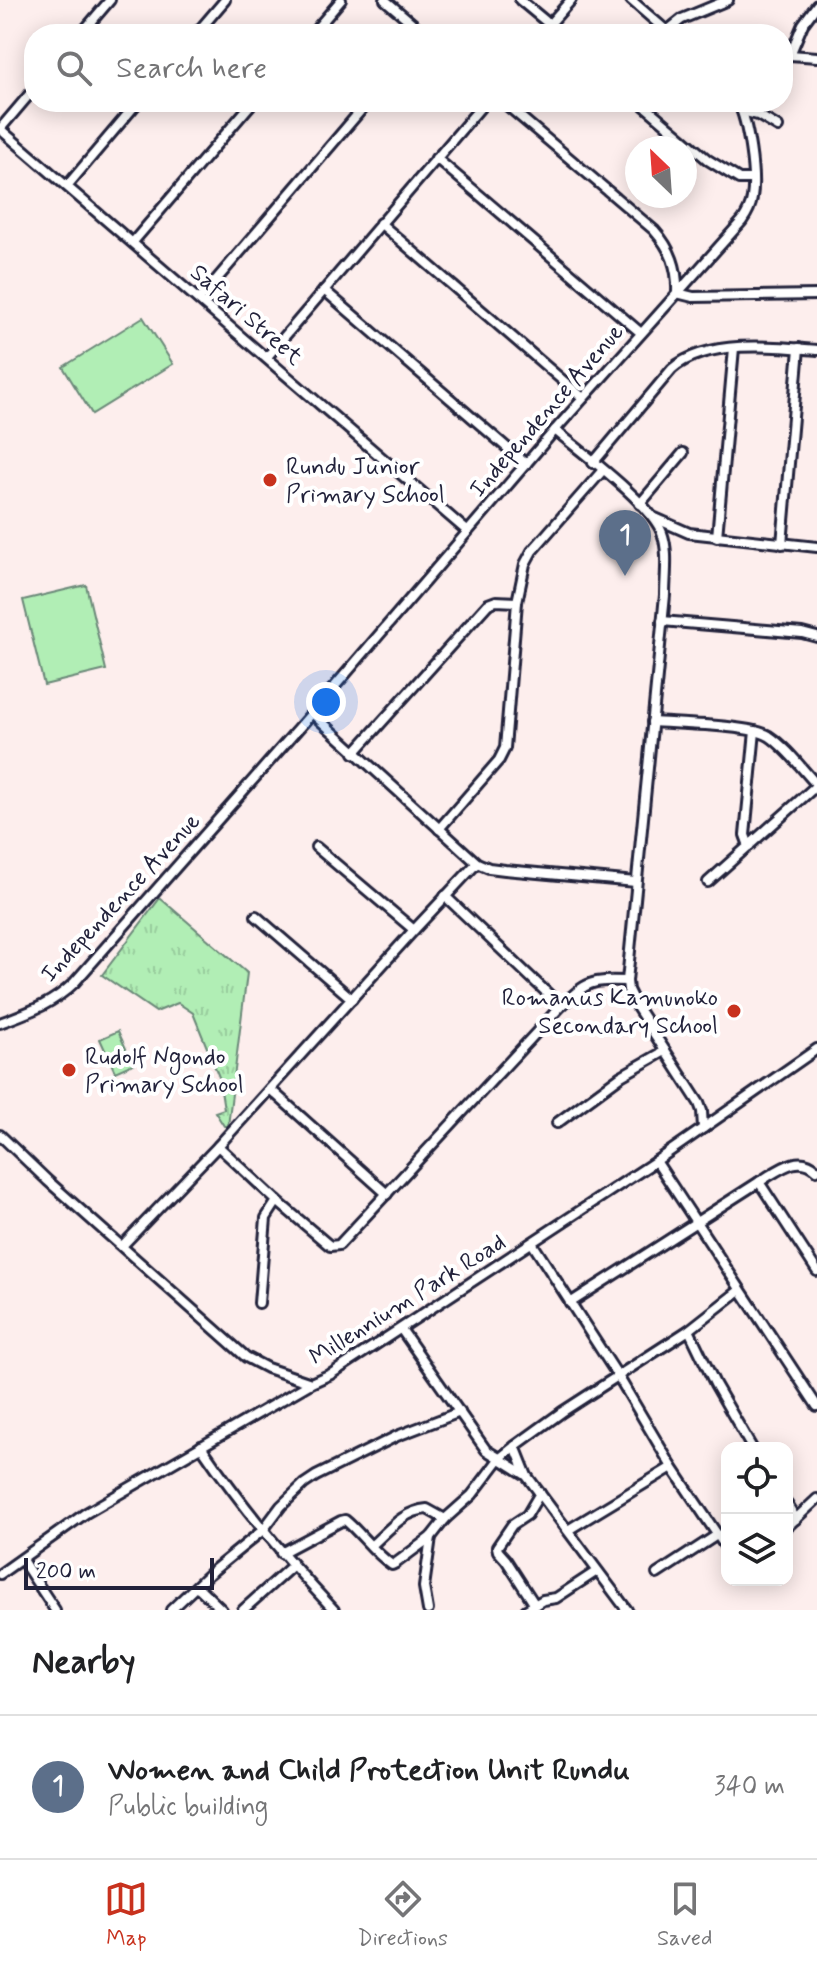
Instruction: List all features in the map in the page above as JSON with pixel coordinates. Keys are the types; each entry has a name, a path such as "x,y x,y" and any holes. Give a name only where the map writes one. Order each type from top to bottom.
{"street":[{"path":"90,24 110,0"},
{"path":"205,24 225,0"},
{"path":"321,24 341,0"},
{"path":"385,0 413,24"},
{"path":"520,0 549,24 571,0"},
{"path":"631,0 658,24"},
{"path":"677,24 728,0"},
{"path":"793,43 817,5"},
{"path":"793,56 817,57"},
{"path":"0,129 24,101"},
{"path":"67,186 130,112"},
{"path":"133,242 244,112"},
{"path":"199,300 359,112"},
{"path":"267,357 476,112"},
{"path":"515,112 654,230 673,259 678,276 677,293 693,297 817,295"},
{"path":"652,112 708,160 739,179 753,179"},
{"name":"Independence Avenue","path":"0,1023 44,1006 74,983 583,398 742,221 752,201 753,179 741,112"},
{"path":"751,112 778,127"},
{"name":"Safari Street","path":"0,129 467,531"},
{"path":"436,158 641,333"},
{"path":"380,223 583,398"},
{"path":"324,290 526,464"},
{"path":"593,463 679,363 696,354 754,346 817,350"},
{"path":"717,537 734,348"},
{"path":"782,544 799,348"},
{"path":"555,430 640,504 654,518 662,533 665,595 627,981 631,997 699,1103 703,1128"},
{"path":"640,504 683,453"},
{"path":"439,829 499,760 505,748 517,602 529,556 603,470"},
{"path":"654,518 689,533 817,547"},
{"path":"354,753 488,604 496,601 517,602"},
{"path":"662,621 802,633 817,637"},
{"path":"312,713 477,863 505,870 636,882"},
{"path":"652,722 763,733 777,743 817,785 708,882"},
{"path":"749,846 745,835 755,731"},
{"path":"316,847 414,930"},
{"path":"122,1246 218,1146 477,863"},
{"path":"445,896 561,1006"},
{"path":"256,916 352,999"},
{"path":"218,1146 277,1201 332,1246 342,1243 561,1006 589,983 599,980 627,981"},
{"name":"Millennium Park Road","path":"0,1135 246,1357 267,1368 311,1383 331,1374 532,1243 817,1049"},
{"path":"557,1123 621,1076 665,1051"},
{"path":"270,1089 387,1194"},
{"path":"656,1161 817,1406"},
{"path":"570,1303 797,1161 809,1163 817,1170"},
{"path":"759,1182 817,1271"},
{"path":"259,1303 266,1218 277,1201"},
{"path":"532,1243 721,1541"},
{"path":"281,1553 343,1520 394,1565 431,1537 445,1519 472,1495 500,1458 515,1446 689,1330 740,1290"},
{"path":"401,1329 486,1450 527,1476"},
{"path":"689,1330 749,1442"},
{"path":"0,1574 86,1513 311,1383"},
{"path":"171,1610 263,1530 281,1506 304,1484 397,1436 460,1412"},
{"path":"201,1446 281,1553 334,1610"},
{"path":"515,1446 527,1476 626,1610"},
{"path":"568,1530 672,1467"},
{"path":"535,1605 497,1547 512,1525 527,1515 540,1493"},
{"path":"793,1522 817,1499"},
{"path":"372,1545 409,1513 427,1509 445,1519"},
{"path":"793,1514 796,1519"},
{"path":"657,1574 717,1535"},
{"path":"428,1610 424,1587 431,1537"},
{"path":"22,1560 55,1610"},
{"path":"243,1610 292,1566"},
{"path":"526,1610 543,1600 556,1598 597,1571"},
{"path":"197,1586 222,1610"}],"green space":[{"path":"143,317 173,364 92,414 63,367"},
{"path":"86,585 106,670 44,685 23,600"},
{"path":"160,898 247,973 228,1126 224,1126 215,1112 224,1109 219,1077 193,1013 178,1003 156,1012 102,975"},
{"path":"118,1031 133,1064 115,1072 100,1039"}],"place":[{"name":"Rundu Junior Primary School","path":"270,480"},
{"name":"Women and Child Protection Unit Rundu","path":"625,576"},
{"name":"Romanus Kamunoko Secondary School","path":"734,1011"},
{"name":"Rudolf Ngondo Primary School","path":"69,1070"}]}
